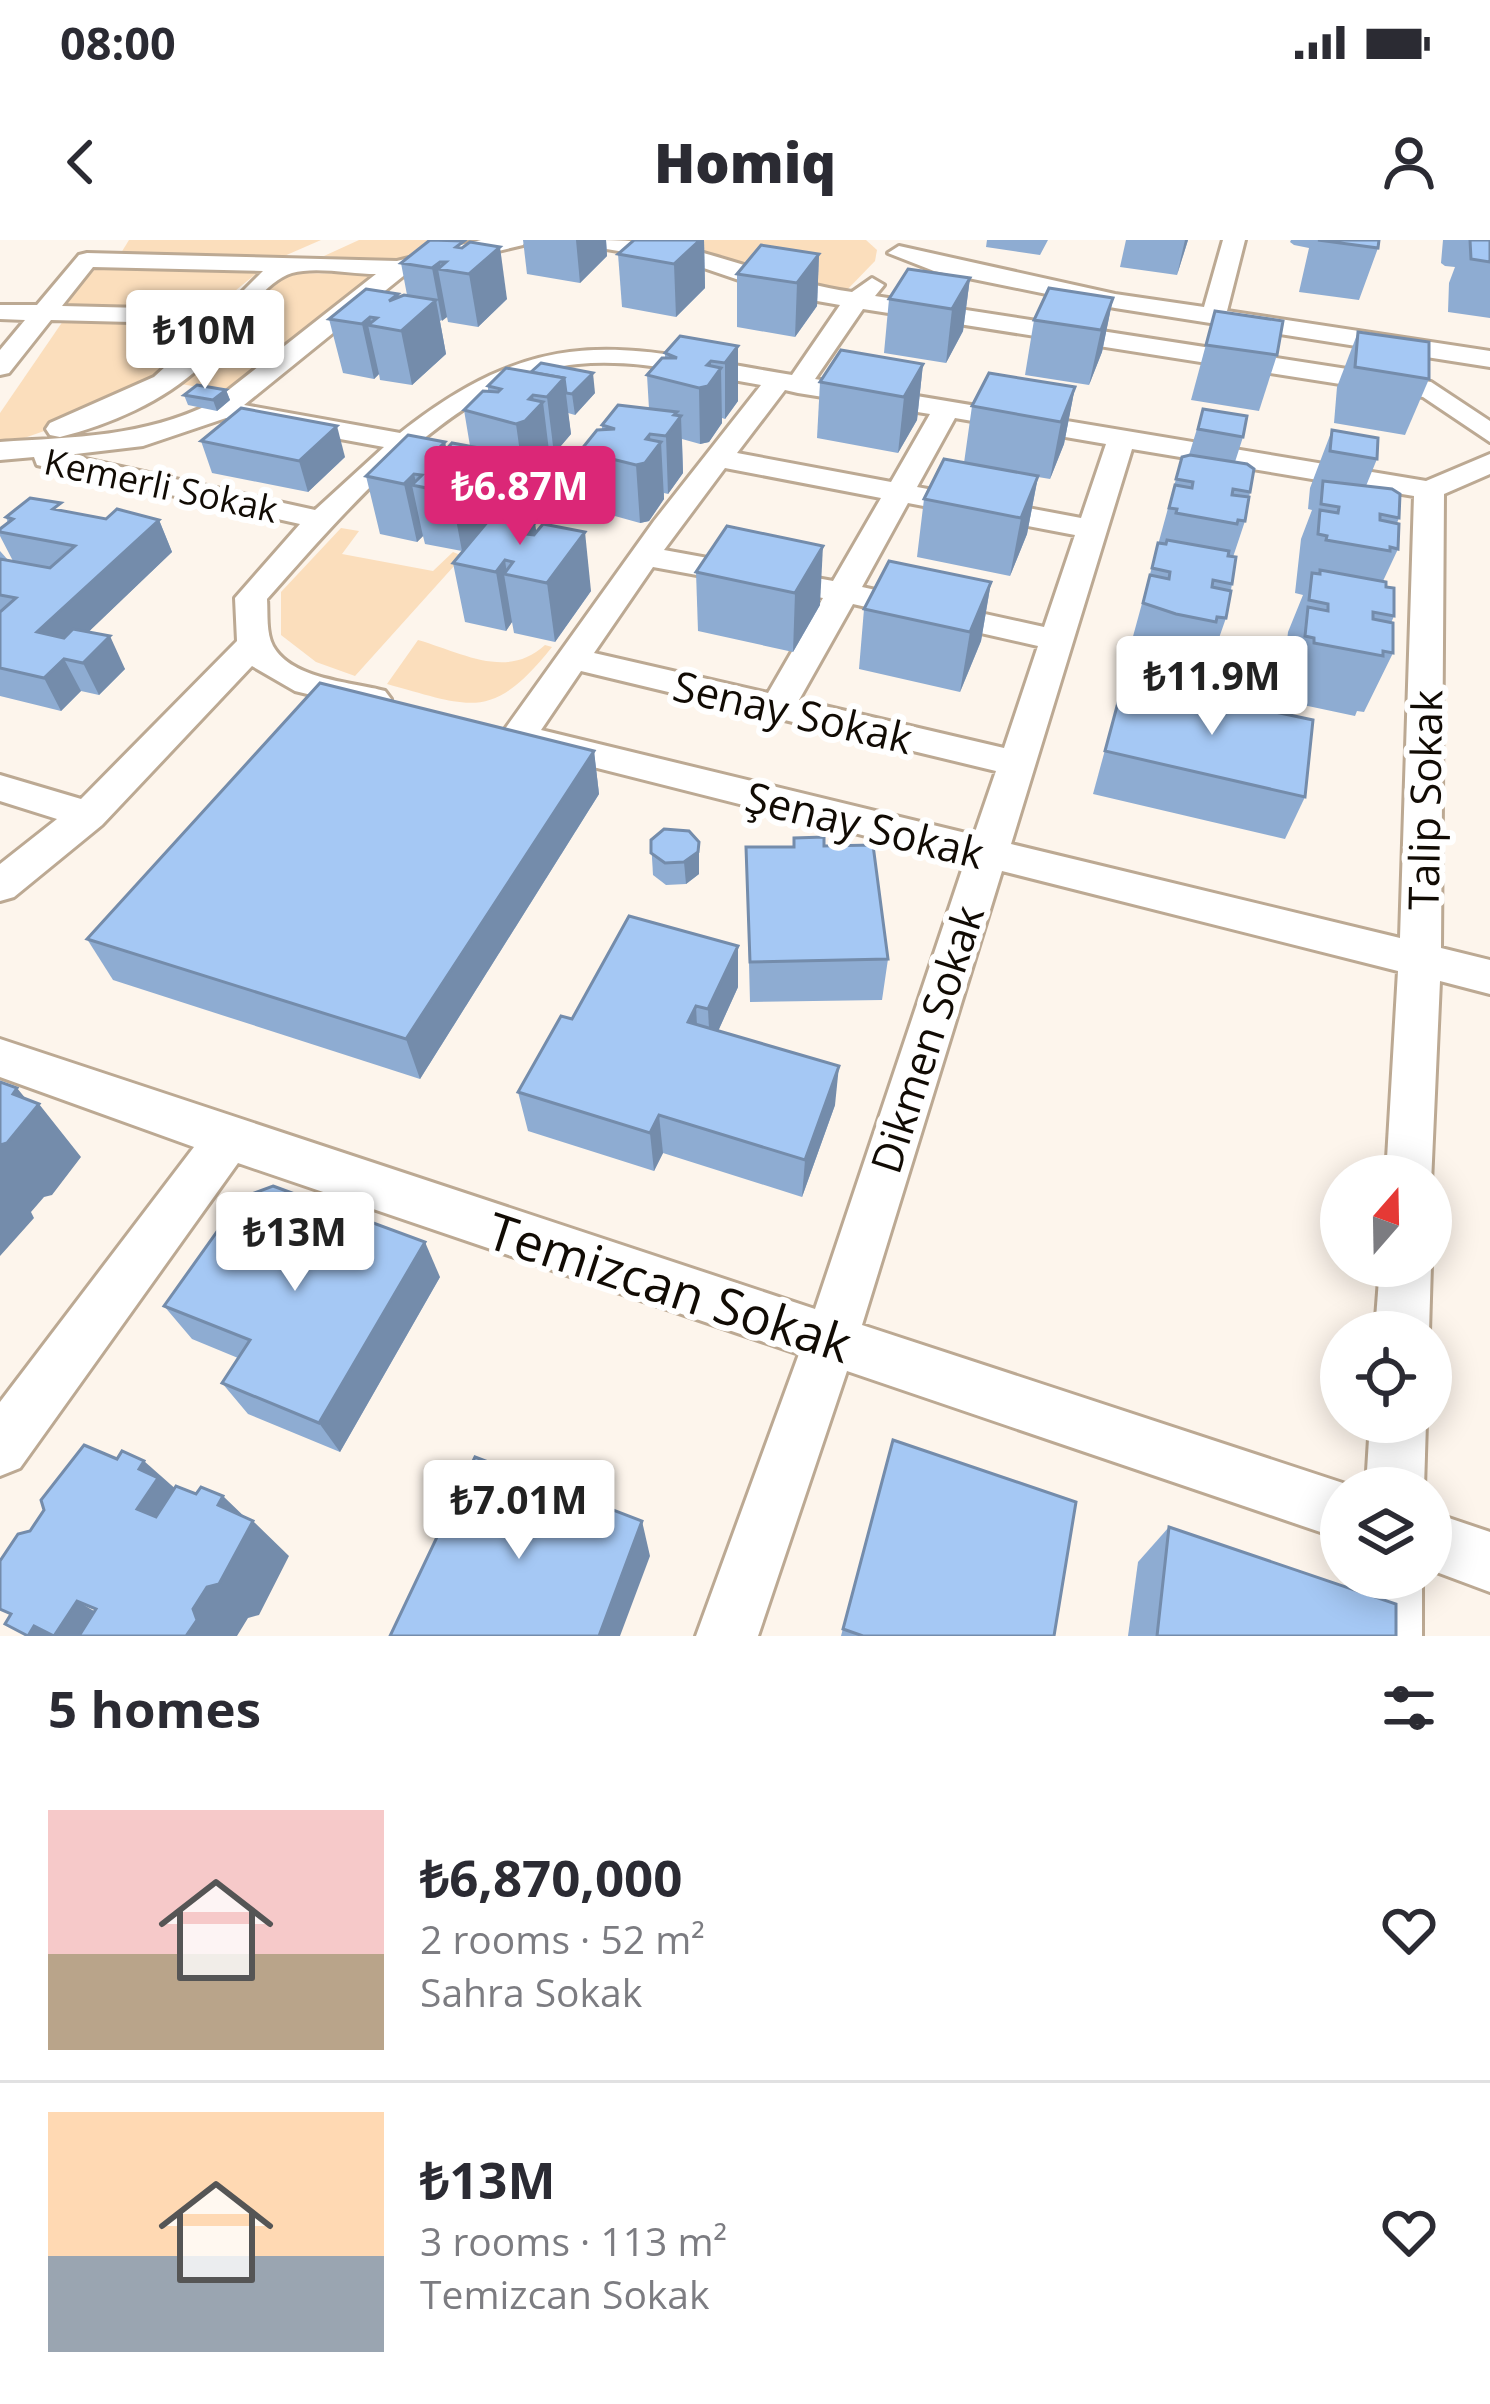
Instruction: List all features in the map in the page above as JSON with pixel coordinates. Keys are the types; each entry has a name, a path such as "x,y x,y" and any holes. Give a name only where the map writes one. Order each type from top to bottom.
{"street":[{"path":"0,451 120,408 192,361 226,316 285,267 344,240"},
{"path":"0,367 87,260 399,268 515,240"},
{"path":"594,240 690,256 791,290 1431,390 1490,434"},
{"path":"1214,315 1234,240"},
{"path":"518,736 718,458 788,384 904,246 1115,301 1490,359"},
{"path":"0,451 151,437 193,427 222,410 399,268"},
{"path":"0,297 50,306 226,316"},
{"path":"0,312 50,306"},
{"path":"407,707 296,679 266,660 254,644 251,598 321,520 436,416 487,387 569,357 638,357 1429,490 1490,464"},
{"path":"222,410 405,442"},
{"path":"778,707 946,410"},
{"name":"Dikmen Sokak","path":"727,1636 830,1340 1121,440"},
{"name":"Kemerli Sokak","path":"0,451 321,520"},
{"path":"718,458 1091,529"},
{"name":"Talip Sokak","path":"1411,1155 1420,959 1429,490"},
{"path":"644,556 842,592 1055,640"},
{"path":"0,886 88,815 254,644"},
{"name":"Senay Sokak","path":"571,658 1016,764"},
{"name":"Şenay Sokak","path":"474,725 1490,977"},
{"path":"0,788 88,815"},
{"name":"Temizcan Sokak","path":"0,1058 228,1139 1320,1503"},
{"path":"0,1448 228,1139"},
{"path":"1452,1548 1490,1562"},
{"path":"1391,1636 1392,1599"}],"shaded area":[{"path":"129,240 321,240 282,257 121,253"},
{"path":"359,240 478,240 389,262 324,256"},
{"path":"644,240 866,240 877,250 875,261 844,293"},
{"path":"96,268 257,273 213,309 63,304"},
{"path":"290,273 373,274 226,392 181,384 242,313"},
{"path":"63,321 198,325 163,370 87,416 0,443 0,413"},
{"path":"341,528 359,531 342,554 433,571 453,552 463,556 355,676 316,662 281,635 281,592"},
{"path":"418,640 500,662 515,661 545,645 552,647 513,688 496,698 460,702 387,684"}],"building":[{"path":"430,240 464,241 456,247 462,248 470,242 500,247 469,274 438,269 446,262 432,268 401,263"},
{"path":"634,240 700,240 674,264 618,254"},
{"path":"1318,240 1379,240 1378,248"},
{"path":"1470,240 1490,240 1490,262 1471,259"},
{"path":"761,245 819,254 797,283 737,274"},
{"path":"908,269 970,278 952,309 889,299"},
{"path":"1049,288 1113,298 1101,330 1034,320"},
{"path":"366,289 398,294 389,301 404,295 436,300 401,331 368,325 377,318 362,324 329,319"},
{"path":"1215,311 1283,321 1277,355 1206,345"},
{"path":"1358,332 1429,342 1429,379 1355,367"},
{"path":"680,336 738,346 725,363 707,365 721,368 708,386 647,375 662,358 677,358 665,353"},
{"path":"841,350 923,364 904,397 820,382"},
{"path":"541,363 593,373 572,394 566,393 564,378 531,372"},
{"path":"506,368 564,378 547,397 533,395 529,399 543,402 516,424 464,410 483,391 501,389 488,386"},
{"path":"989,373 1075,387 1061,422 972,406"},
{"path":"197,385 226,390 213,400 184,395"},
{"path":"618,405 681,416 666,436 650,434 646,439 661,442 645,463 636,465 580,451 597,430 615,429 602,425"},
{"path":"241,408 337,426 299,461 201,441"},
{"path":"1203,409 1247,416 1243,437 1198,429"},
{"path":"1332,430 1378,438 1377,459 1330,451"},
{"path":"408,435 445,442 436,451 443,453 452,443 490,450 451,493 412,485 422,475 414,474 404,484 366,476"},
{"path":"1182,457 1254,469 1250,492 1233,489 1232,495 1249,497 1245,521 1237,524 1169,508 1175,485 1192,488 1193,482 1176,479"},
{"path":"944,459 1038,476 1021,518 924,499"},
{"path":"1323,481 1400,494 1399,518 1380,514 1380,520 1399,524 1398,549 1326,540 1327,536 1318,534 1320,510 1338,513 1339,507 1321,504"},
{"path":"30,498 61,503 53,509 106,519 117,509 159,520 37,632 64,638 73,629 110,636 83,663 64,659 44,678 0,668 0,612 16,598 0,595 0,559 50,568 75,546 0,532 13,519 6,517"},
{"path":"494,514 535,523 526,534 534,535 543,524 585,532 547,583 504,574 513,562 505,560 496,572 453,563"},
{"path":"727,526 823,546 795,593 696,572"},
{"path":"1167,540 1229,551 1228,556 1236,557 1232,584 1213,580 1212,587 1231,591 1226,618 1217,617 1216,622 1143,603 1150,575 1169,579 1170,572 1152,568 1158,543"},
{"path":"889,561 991,582 970,632 864,609"},
{"path":"1320,570 1386,582 1386,587 1394,588 1394,616 1373,612 1373,619 1393,623 1393,653 1383,651 1383,656 1314,643 1314,638 1305,636 1308,607 1328,611 1328,604 1309,600 1312,573 1320,574"},
{"path":"1124,680 1313,720 1305,797 1105,751"},
{"path":"320,683 594,751 406,1039 87,939"},
{"path":"664,829 689,831 699,842 698,852 684,862 665,863 651,853 651,840"},
{"path":"824,837 824,846 873,845 888,959 750,962 746,847 794,847 794,838"},
{"path":"629,916 738,946 708,1009 696,1006 688,1022 839,1066 805,1160 659,1115 650,1133 518,1092 561,1016 572,1019"},
{"path":"0,1082 17,1088 13,1094 39,1104 7,1143 0,1145"},
{"path":"273,1186 425,1242 319,1423 222,1383 250,1340 164,1306 241,1198"},
{"path":"893,1440 1076,1502 1054,1636 863,1636 843,1629"},
{"path":"84,1445 117,1459 122,1451 144,1461 139,1469 158,1478 137,1509 156,1517 176,1486 196,1494 201,1487 223,1496 218,1505 253,1521 219,1584 207,1587 193,1609 197,1620 186,1636 79,1636 96,1609 77,1601 54,1636 34,1626 28,1636 5,1624 11,1614 0,1609 0,1561 18,1534 30,1531 44,1510 41,1500"},
{"path":"475,1457 642,1521 599,1636 390,1636"},
{"path":"1169,1527 1320,1578 1320,1599 1381,1599 1396,1604 1396,1636 1157,1636"}]}
